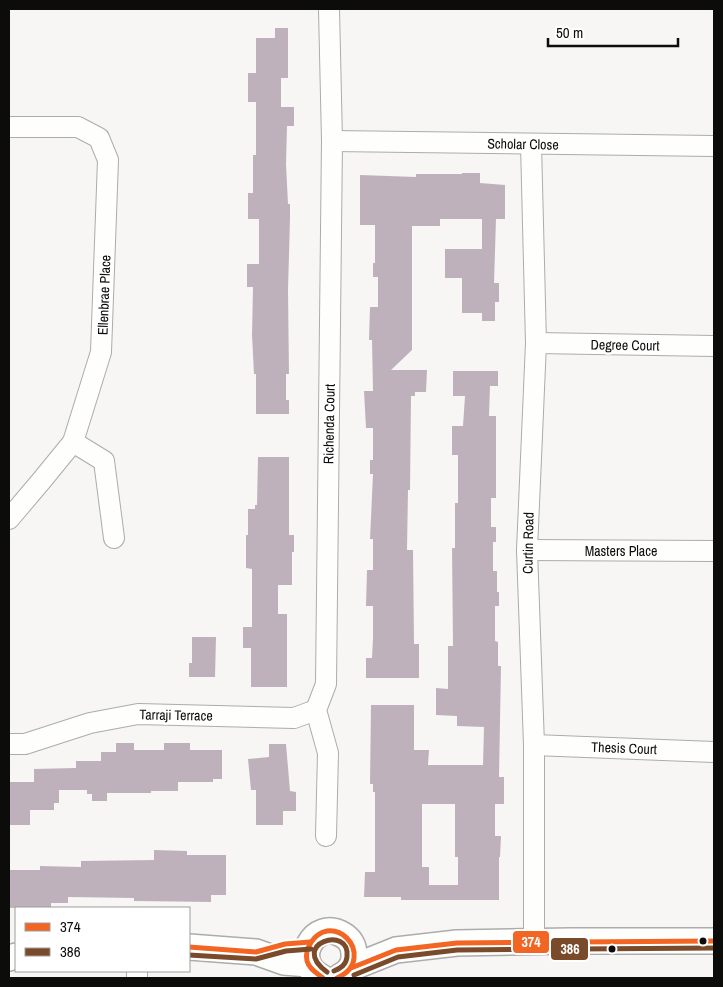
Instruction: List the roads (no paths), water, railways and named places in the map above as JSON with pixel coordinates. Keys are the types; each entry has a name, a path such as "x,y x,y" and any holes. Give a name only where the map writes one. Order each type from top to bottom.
{"street":[{"name":"Richenda Court","path":"316,710 326,684 332,141 329,9"},
{"name":"Ellenbrae Place","path":"9,127 78,127 99,138 108,160 102,352 73,442 9,519"},
{"name":"Scholar Close","path":"332,141 714,146"},
{"name":"Curtin Road","path":"531,144 536,343 527,550 534,745 534,942"},
{"name":"Degree Court","path":"536,343 714,346"},
{"path":"73,442 104,461 114,538"},
{"name":"Masters Place","path":"527,550 714,551"},
{"path":"316,710 328,753 326,836"},
{"name":"Tarraji Terrace","path":"9,744 26,744 90,723 138,714 294,718 316,710"},
{"name":"Thesis Court","path":"534,745 714,752"},
{"path":"190,946 256,952 284,962 313,967 322,932 330,931 338,932 351,942 396,950 457,943 714,941"},
{"path":"341,976 355,955 351,942"},
{"path":"341,976 396,950"}]}
